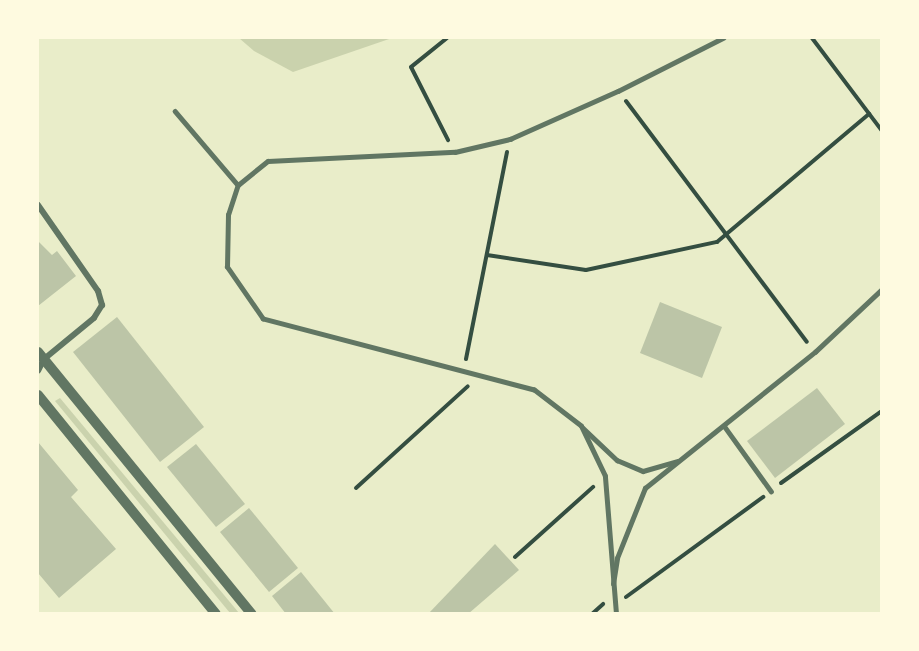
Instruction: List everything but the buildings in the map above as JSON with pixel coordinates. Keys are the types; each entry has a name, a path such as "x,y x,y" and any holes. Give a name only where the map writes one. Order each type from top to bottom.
{"street":[{"path":"38,205 98,291 102,305 94,318 41,356 38,371"},
{"path":"41,356 252,614"},
{"path":"38,395 216,614"}],"lane":[{"path":"683,459 643,471 617,460 581,426 534,390 263,319 227,267 228,215 238,185 268,161 455,152 510,139 618,91 723,38"},
{"path":"175,111 238,185"},
{"path":"612,596 617,558 645,488 725,428 815,352 882,289"},
{"path":"581,426 605,476 612,596 616,614"},
{"path":"725,428 771,491"}],"path":[{"path":"447,38 411,67 455,152"},
{"path":"812,38 882,131"},
{"path":"618,91 815,352"},
{"path":"487,255 586,270 717,242 869,114"},
{"path":"464,372 510,139"},
{"path":"356,488 479,375"},
{"path":"614,606 882,411"},
{"path":"515,556 605,476"}],"green space":[{"path":"239,38 392,38 293,72 254,51"},
{"path":"60,398 239,613 230,613 55,401"}]}
